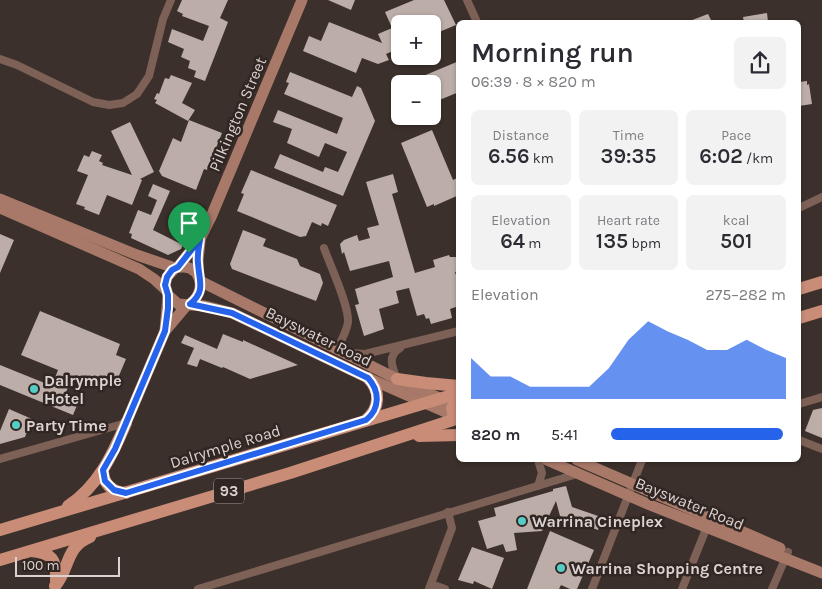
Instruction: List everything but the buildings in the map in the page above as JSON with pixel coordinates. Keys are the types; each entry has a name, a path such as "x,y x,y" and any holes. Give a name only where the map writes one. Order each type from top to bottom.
{"main road":[{"name":"Pilkington Street","path":"176,267 200,239 212,217 302,0"},
{"path":"0,199 137,255 176,267 191,269 200,280 199,294 165,331 126,423 103,470 84,495 57,513"},
{"path":"0,208 139,269 154,279 178,304 188,304"},
{"name":"Pilkington Street","path":"200,239 198,261 200,280"},
{"path":"165,331 167,277 176,267"},
{"name":"Bayswater Road","path":"200,280 441,398"},
{"path":"801,288 822,282"},
{"name":"Bayswater Road","path":"188,304 232,313 424,404 456,408"},
{"path":"801,317 822,311"},
{"path":"366,420 375,411 377,401 376,389 368,378"},
{"path":"397,378 456,386"},
{"name":"Dalrymple Road","path":"0,530 441,398 456,407"},
{"name":"93","path":"0,560 290,473 397,438 456,409"},
{"path":"397,438 435,434 456,435"},
{"name":"Bayswater Road","path":"551,462 628,496 708,523 786,555 822,573"},
{"name":"Bayswater Road","path":"581,462 708,523"},
{"path":"103,470 104,478 108,485 116,491 126,493"},
{"path":"55,588 76,546 87,539 112,530 114,528 113,525"},
{"path":"29,551 45,552 53,561 56,572 55,588"},
{"name":"Bayswater Road","path":"786,555 822,566"}],"street":[{"path":"0,59 93,102 109,105 123,103 136,94 149,76 163,19 171,0"},
{"path":"468,0 476,20"},
{"path":"801,207 822,197"},
{"path":"324,248 348,319 343,351 365,354 456,332"},
{"path":"397,378 391,358 395,351 404,346"},
{"path":"801,403 822,397"},
{"path":"0,459 126,423"},
{"path":"801,441 822,449"},
{"path":"538,486 542,474 539,462"},
{"path":"592,589 641,462"},
{"path":"198,589 578,474"},
{"path":"445,589 430,586 452,528 448,512"},
{"path":"682,589 708,523"},
{"path":"772,589 786,555"}],"place":[{"name":"Dalrymple Hotel","path":"34,389"},
{"name":"Party Time","path":"16,425"},
{"name":"Warrina Cineplex","path":"522,521"},
{"name":"Warrina Shopping Centre","path":"561,568"}],"route":[{"path":"200,239 198,261 200,290 196,299 190,304 221,309 232,313 368,378 376,392 377,404 375,411 366,420 126,493 118,492 106,483 103,470 115,449 165,331 168,308 168,295 165,285 167,277 189,253 200,239"}]}
